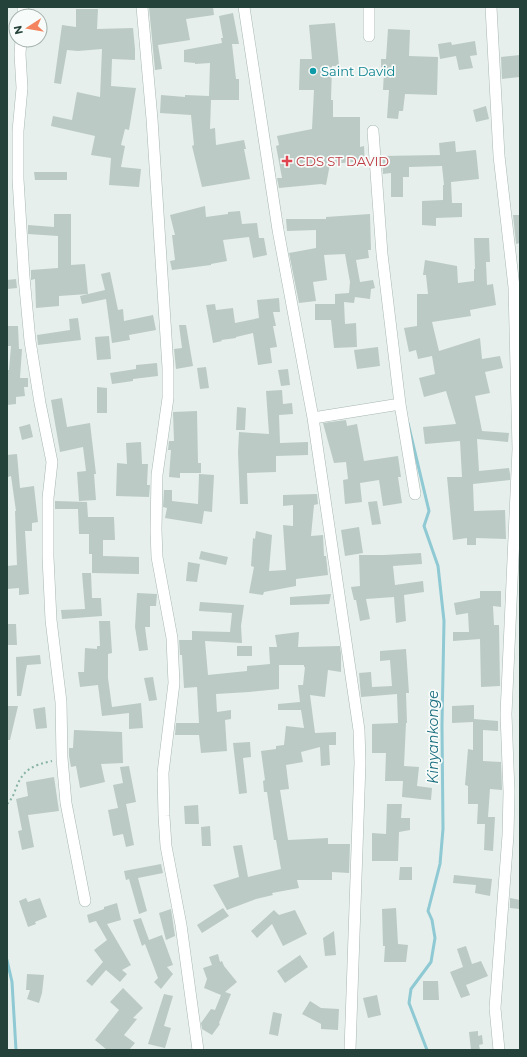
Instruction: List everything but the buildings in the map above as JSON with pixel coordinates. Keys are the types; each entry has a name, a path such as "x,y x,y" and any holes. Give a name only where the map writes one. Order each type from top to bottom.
{"street":[{"path":"142,7 152,119 168,368 168,398 157,476 156,530 160,581 172,638 174,683 163,773 164,816 166,846 181,925 198,1050"},
{"path":"244,7 278,230 313,418 359,730 360,763 350,1050"},
{"path":"369,7 370,36"},
{"path":"491,7 500,156 514,287 518,449 506,714 508,835 495,1008 499,1050"},
{"path":"21,48 22,88 18,131 18,179 24,277 30,342 52,462 48,498 48,557 51,620 61,702 62,758 66,803 85,901"},
{"path":"373,131 382,254 400,404 415,494"},
{"path":"313,418 400,404"}],"path":[{"path":"7,804 12,800 19,779 26,771 38,764 62,758"}],"waterway":[{"name":"Kinyankonge","path":"408,423 429,511 424,526 438,566 444,621 442,725 443,829 440,864 428,911 432,920 435,938 431,962 411,989 409,1003 427,1050"},
{"path":"7,960 12,982 16,1050"}],"place":[{"name":"Saint David","path":"313,71"},
{"name":"CDS ST DAVID","path":"287,161"}]}
